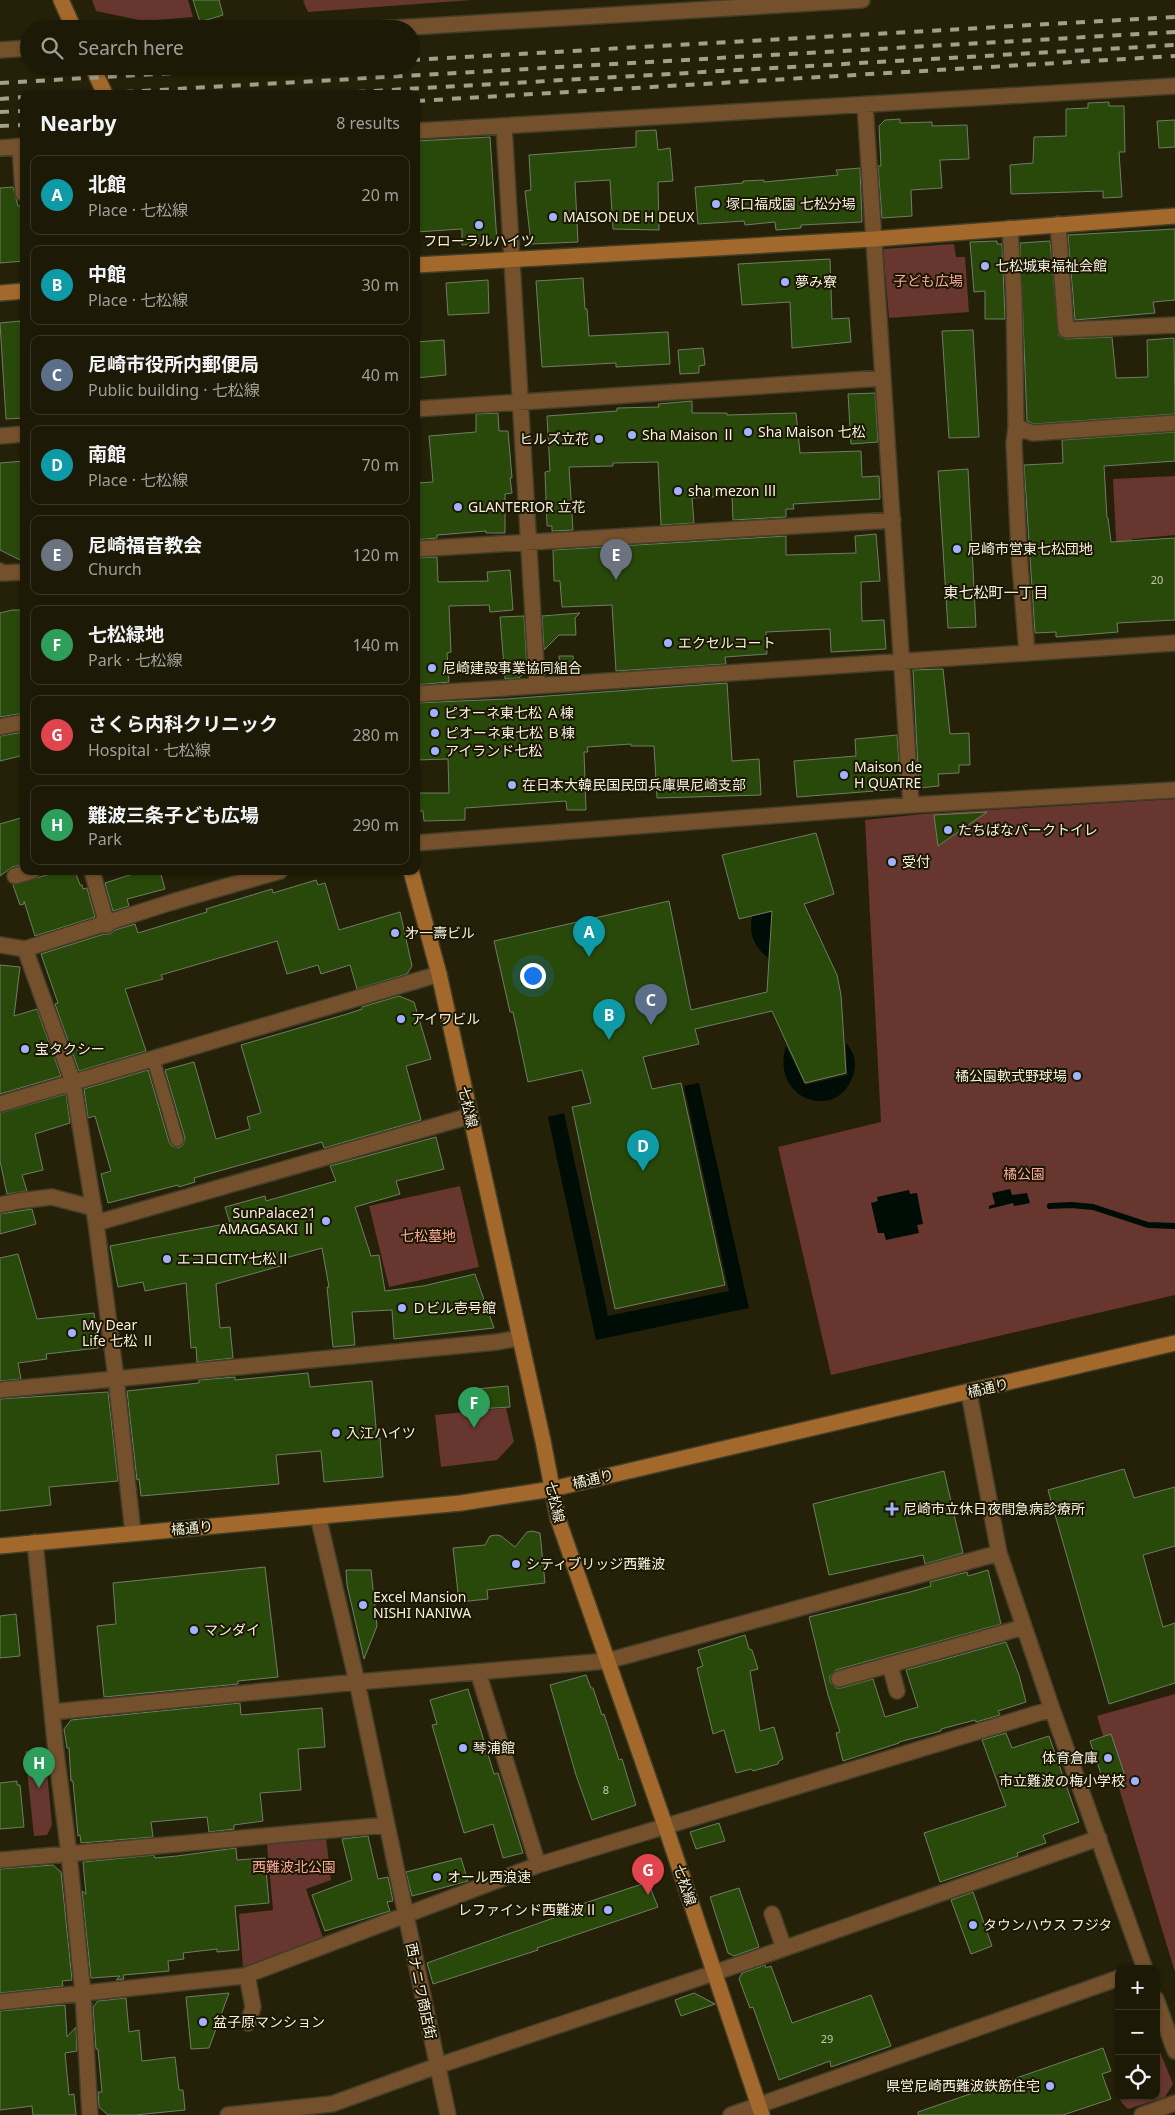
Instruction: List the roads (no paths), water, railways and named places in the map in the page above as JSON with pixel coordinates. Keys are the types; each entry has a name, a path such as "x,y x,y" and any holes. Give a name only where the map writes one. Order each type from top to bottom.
{"street":[{"path":"61,0 70,20"},
{"path":"420,26 862,0"},
{"path":"0,50 20,49"},
{"path":"96,75 103,90"},
{"path":"420,131 1175,86"},
{"path":"866,105 911,804"},
{"path":"504,126 537,684"},
{"path":"0,148 20,146"},
{"path":"420,265 874,239 1175,216"},
{"path":"1058,224 1066,330 1175,325"},
{"path":"1010,228 1014,296 1016,427 1014,443 1019,552 1027,653"},
{"path":"0,293 20,291"},
{"path":"420,409 883,378"},
{"path":"1016,427 1034,433 1175,423"},
{"path":"0,436 20,434"},
{"path":"420,549 893,520"},
{"path":"0,571 2,573 20,572"},
{"path":"420,694 537,684 1175,643"},
{"path":"0,727 20,723"},
{"path":"420,843 911,804 1175,790"},
{"path":"15,876 20,875"},
{"path":"93,875 107,924"},
{"path":"0,945 25,949 256,875"},
{"name":"七松線","path":"412,875 439,974 543,1441 558,1519 666,1828 760,2110"},
{"path":"25,949 73,1082 96,1223 133,1533"},
{"path":"0,1104 439,974"},
{"path":"96,1223 470,1116"},
{"path":"0,1205 18,1201 52,1198 94,1208"},
{"path":"0,1390 496,1342 520,1338"},
{"name":"橘通り","path":"0,1546 461,1503 552,1489 1175,1343"},
{"path":"969,1392 999,1553 1052,1709 1144,1965"},
{"name":"西ナニワ商店街","path":"318,1516 357,1682 448,2115"},
{"path":"35,1542 83,1994 90,2115"},
{"path":"52,1712 357,1682 607,1661 999,1553"},
{"path":"839,1679 1024,1627"},
{"path":"890,1665 897,1691"},
{"path":"478,1672 538,1865"},
{"path":"0,2002 247,1975 538,1865 666,1828 1052,1709"},
{"path":"0,1860 386,1825"},
{"path":"228,2115 332,2104 453,2060 714,1973 1099,1838"},
{"path":"772,1914 784,1948"},
{"path":"247,1975 253,2006 248,2023"},
{"path":"731,2115 760,2110 1115,1979"},
{"path":"1160,2010 1175,2051"},
{"path":"1142,2115 1175,2104"}],"lane":[{"path":"153,1058 176,1140"}],"waterway":[{"path":"1050,1206 1093,1207 1148,1225 1175,1226"}],"railway":[{"path":"420,59 1175,17"},
{"path":"158,90 1175,32"},
{"path":"390,90 1175,45"},
{"path":"420,101 1175,56"},
{"path":"0,83 138,75"},
{"path":"0,99 20,97"},
{"path":"0,112 20,111"},
{"path":"0,126 20,125"}],"place":[{"name":"塚口福成園 七松分場","path":"716,204"},
{"name":"MAISON DE H DEUX","path":"553,217"},
{"name":"フローラルハイツ","path":"479,225"},
{"name":"七松城東福祉会館","path":"985,266"},
{"name":"夢み寮","path":"785,282"},
{"name":"Sha Maison 七松","path":"748,432"},
{"name":"Sha Maison Ⅱ","path":"632,435"},
{"name":"ヒルズ立花","path":"599,439"},
{"name":"sha mezon Ⅲ","path":"678,491"},
{"name":"GLANTERIOR 立花","path":"458,507"},
{"name":"尼崎市営東七松団地","path":"957,549"},
{"name":"尼崎福音教会","path":"616,580"},
{"name":"エクセルコート","path":"668,643"},
{"name":"尼崎建設事業協同組合","path":"432,668"},
{"name":"ピオーネ東七松 Ａ棟","path":"434,713"},
{"name":"ピオーネ東七松 Ｂ棟","path":"435,733"},
{"name":"アイランド七松","path":"435,751"},
{"name":"Maison de H QUATRE","path":"844,775"},
{"name":"在日本大韓民国民団兵庫県尼崎支部","path":"512,785"},
{"name":"たちばなパークトイレ","path":"948,830"},
{"name":"受付","path":"892,862"},
{"name":"㐧一壽ビル","path":"395,933"},
{"name":"北館","path":"589,957"},
{"name":"アイワビル","path":"401,1019"},
{"name":"尼崎市役所内郵便局","path":"651,1025"},
{"name":"中館","path":"609,1040"},
{"name":"宝タクシー","path":"25,1049"},
{"name":"橘公園軟式野球場","path":"1077,1076"},
{"name":"南館","path":"643,1171"},
{"name":"SunPalace21 AMAGASAKI Ⅱ","path":"326,1221"},
{"name":"エコロCITY七松Ⅱ","path":"167,1259"},
{"name":"Ｄビル壱号館","path":"402,1308"},
{"name":"My Dear Life 七松 Ⅱ","path":"72,1333"},
{"name":"七松緑地","path":"474,1428"},
{"name":"入江ハイツ","path":"336,1433"},
{"name":"尼崎市立休日夜間急病診療所","path":"892,1509"},
{"name":"シティブリッジ西難波","path":"516,1564"},
{"name":"Excel Mansion NISHI NANIWA","path":"363,1605"},
{"name":"マンダイ","path":"194,1630"},
{"name":"琴浦館","path":"463,1748"},
{"name":"体育倉庫","path":"1108,1758"},
{"name":"市立難波の梅小学校","path":"1135,1781"},
{"name":"難波三条子ども広場","path":"39,1788"},
{"name":"オール西浪速","path":"437,1877"},
{"name":"さくら内科クリニック","path":"648,1895"},
{"name":"レファインド西難波Ⅱ","path":"608,1910"},
{"name":"タウンハウス フジタ","path":"973,1925"},
{"name":"盆子原マンション","path":"203,2022"},
{"name":"県営尼崎西難波鉄筋住宅","path":"1050,2086"}],"district":[{"name":"東七松町一丁目","path":"996,593"}],"park label":[{"name":"子ども広場","path":"928,281"},
{"name":"橘公園","path":"1024,1174"},
{"name":"七松墓地","path":"428,1236"},
{"name":"西難波北公園","path":"294,1867"}]}
